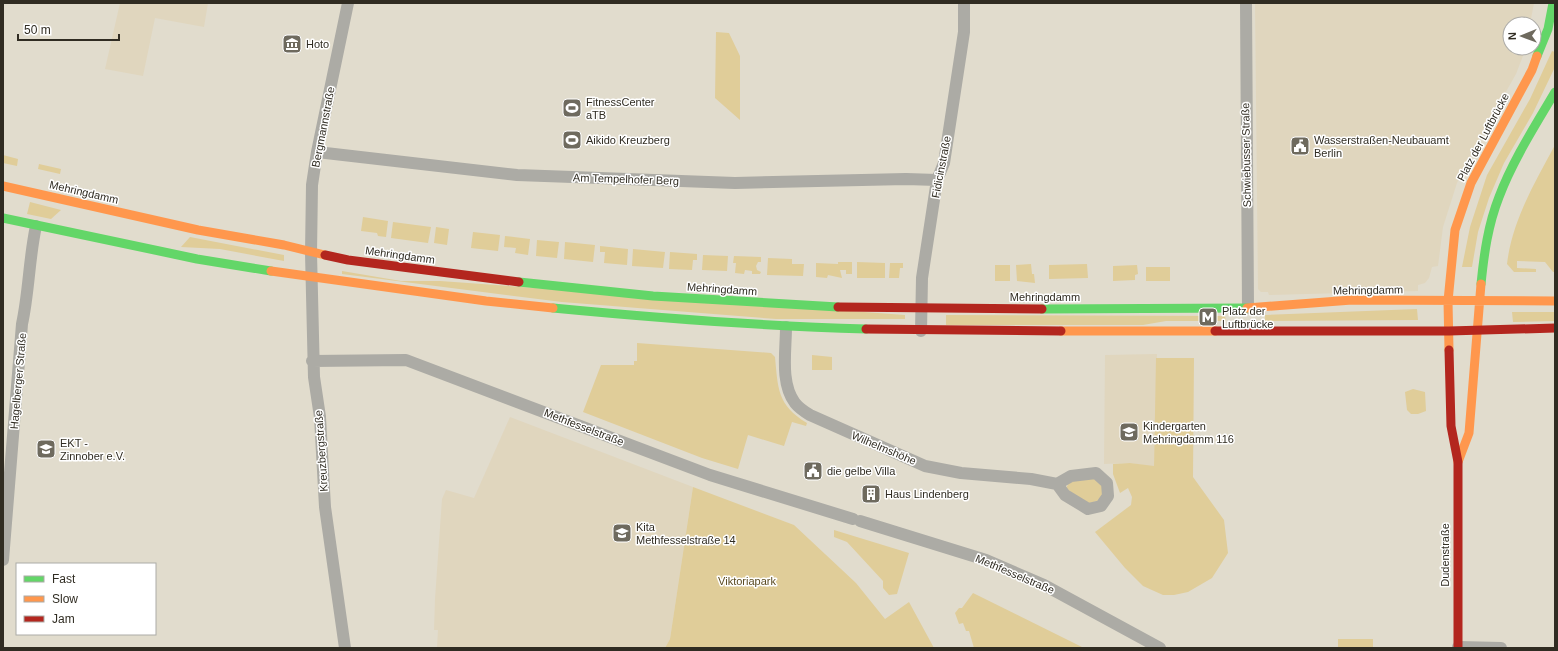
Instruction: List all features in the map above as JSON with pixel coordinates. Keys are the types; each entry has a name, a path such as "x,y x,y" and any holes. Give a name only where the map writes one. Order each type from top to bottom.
{"main road":[{"name":"Platz der Luftbrücke","path":"1449,331 1448,301 1455,230 1471,183 1532,70 1551,30 1553,3"},
{"path":"1477,330 1484,252 1499,197 1515,162 1555,92"},
{"name":"Mehringdamm","path":"3,186 198,230 288,246 311,253 464,276 600,291 776,304 921,309 1230,309 1248,319 1449,331 1555,328"},
{"name":"Mehringdamm","path":"3,218 197,259 450,297 598,313 786,327 921,331 1224,332 1248,319 1352,300 1555,301"},
{"name":"Dudenstraße","path":"1458,462 1469,433 1477,330"},
{"name":"Dudenstraße","path":"1449,331 1451,426 1458,462 1458,647"}],"street":[{"name":"Bergmannstraße","path":"311,253 312,185 317,152 348,3"},
{"name":"Fidicinstraße","path":"921,331 921,284 937,180 944,163 962,40 964,3"},
{"name":"Schwiebusser Straße","path":"1246,3 1248,319"},
{"name":"Am Tempelhofer Berg","path":"317,152 517,174 584,178 735,183 906,179 937,180"},
{"name":"Hagelberger Straße","path":"3,560 22,324 27,300 32,244 36,226"},
{"name":"Kreuzbergstraße","path":"311,253 312,361 320,417 325,507 345,648"},
{"name":"Wilhelmshöhe","path":"786,327 786,378 788,389 796,404 810,415 888,451 925,466 961,473 1031,479 1057,484"},
{"name":"Methfesselstraße","path":"312,361 406,360 710,475 986,560 1037,582 1160,648"},
{"path":"1458,647 1501,648"}],"shaded area":[{"path":"120,3 208,3 204,27 155,18 143,76 105,69"},
{"path":"1255,3 1534,3 1532,16 1502,16 1502,56 1523,56 1516,74 1474,148 1457,183 1443,227 1438,266 1432,267 1429,278 1425,283 1418,285 1418,291 1269,295 1268,292 1261,292 1258,289"},
{"name":"Kindergarten Mehringdamm 116","path":"1157,354 1154,467 1130,463 1104,464 1105,355"},
{"path":"510,417 693,487 670,639 665,648 437,648 438,630 434,630 435,599 442,499 446,490 474,498"}],"green space":[{"path":"716,32 729,33 740,56 740,120 715,98"},
{"path":"1552,51 1555,52 1555,67 1533,113 1504,163 1489,198 1478,232 1472,267 1462,267 1470,227 1487,175 1530,99"},
{"path":"1555,145 1555,272 1553,272 1545,262 1517,261 1517,268 1536,269 1536,272 1514,272 1507,264 1514,232 1525,202"},
{"path":"3,155 18,159 17,166 3,163"},
{"path":"39,164 61,169 60,174 38,169"},
{"path":"30,202 61,210 51,219 27,214"},
{"path":"363,217 388,221 386,237 378,236 377,233 361,231"},
{"path":"393,222 431,227 428,243 391,238"},
{"path":"436,227 449,229 447,245 434,243"},
{"path":"473,232 500,235 498,251 471,248"},
{"path":"505,236 530,239 528,255 515,253 516,248 504,247"},
{"path":"190,237 284,255 284,261 220,249 181,247"},
{"path":"537,240 559,242 557,258 536,256"},
{"path":"565,242 595,245 593,262 564,259"},
{"path":"600,246 628,249 627,265 604,263 605,252 600,252"},
{"path":"633,249 665,252 663,268 632,266"},
{"path":"670,252 697,254 697,260 693,260 692,270 669,269"},
{"path":"703,255 728,256 727,271 702,270"},
{"path":"734,256 761,257 761,262 758,262 756,266 757,270 761,272 760,274 752,274 752,271 745,270 744,274 735,273 736,263 733,263"},
{"path":"768,258 792,259 792,264 804,264 803,276 767,275"},
{"path":"838,262 852,262 852,274 846,274 846,270 840,270 842,278 828,275 827,278 816,277 816,263 838,264"},
{"path":"857,262 885,263 885,278 857,278"},
{"path":"890,263 903,263 903,268 900,268 899,278 889,278"},
{"path":"1031,264 1035,283 1017,281 1016,265"},
{"path":"1087,264 1088,278 1049,279 1049,265"},
{"path":"995,265 1010,265 1010,281 995,281"},
{"path":"1137,265 1138,274 1135,275 1135,280 1113,281 1113,266"},
{"path":"1146,267 1170,267 1170,281 1146,281"},
{"path":"342,271 401,281 440,281 905,315 905,319 776,319 562,302 342,274"},
{"path":"1417,309 1418,320 1265,321 1265,315"},
{"path":"1512,312 1555,312 1555,321 1513,322"},
{"path":"946,315 1225,316 1226,321 1166,321 1143,325 946,325"},
{"path":"637,343 771,353 775,357 777,378 784,402 797,416 807,423 806,426 792,422 784,446 748,435 738,469 702,458 583,412 601,365 634,365 634,361 637,361"},
{"path":"812,355 832,357 832,370 812,370"},
{"path":"1156,358 1194,358 1193,477 1224,520 1228,553 1212,578 1188,592 1174,595 1163,595 1143,586 1125,568 1095,532 1131,505 1132,497 1128,488 1120,493 1113,474 1113,464 1130,463 1154,466"},
{"path":"1413,389 1425,392 1426,411 1418,414 1411,414 1407,410 1405,392"},
{"path":"1096,477 1104,489 1101,500 1086,504 1066,488 1070,481"},
{"name":"Viktoriapark","path":"693,487 794,525 856,583 885,619 909,602 934,648 665,648 670,639"},
{"path":"834,530 909,553 897,594 889,595 883,588 883,581 847,542 834,537"},
{"path":"973,593 1082,647 974,648 969,631 966,631 963,623 959,624 955,613 959,608 962,608"},
{"path":"1338,639 1373,639 1373,648 1338,648"}],"traffic: fast":[{"path":"1542,44 1548,29 1553,3"},
{"path":"1481,284 1487,240 1499,197 1518,156 1555,92"},
{"path":"3,218 197,259 271,271"},
{"path":"519,282 653,296 838,307"},
{"path":"553,308 709,321 866,329"},
{"path":"1042,309 1247,308"}],"traffic: slow":[{"path":"1449,350 1448,301 1455,230 1471,183 1532,70 1537,56"},
{"path":"3,186 198,230 284,245 325,255"},
{"path":"271,271 486,301 553,308"},
{"path":"1458,462 1469,433 1481,284"},
{"path":"1247,308 1352,300 1555,301"},
{"path":"1061,331 1215,331"}],"traffic: jam":[{"path":"325,255 348,260 519,282"},
{"path":"838,307 1042,309"},
{"path":"1215,331 1449,331 1555,328"},
{"path":"866,329 1061,331"},
{"path":"1449,350 1451,426 1458,462 1458,648"}],"place":[{"name":"Hoto","path":"292,44"},
{"name":"FitnessCenter aTB","path":"572,108"},
{"name":"Aikido Kreuzberg","path":"572,140"},
{"name":"Wasserstraßen-Neubauamt Berlin","path":"1300,146"},
{"name":"Platz der Luftbrücke","path":"1208,317"},
{"name":"Kindergarten Mehringdamm 116","path":"1129,432"},
{"name":"EKT - Zinnober e.V.","path":"46,449"},
{"name":"die gelbe Villa","path":"813,471"},
{"name":"Haus Lindenberg","path":"871,494"},
{"name":"Kita Methfesselstraße 14","path":"622,533"}]}
